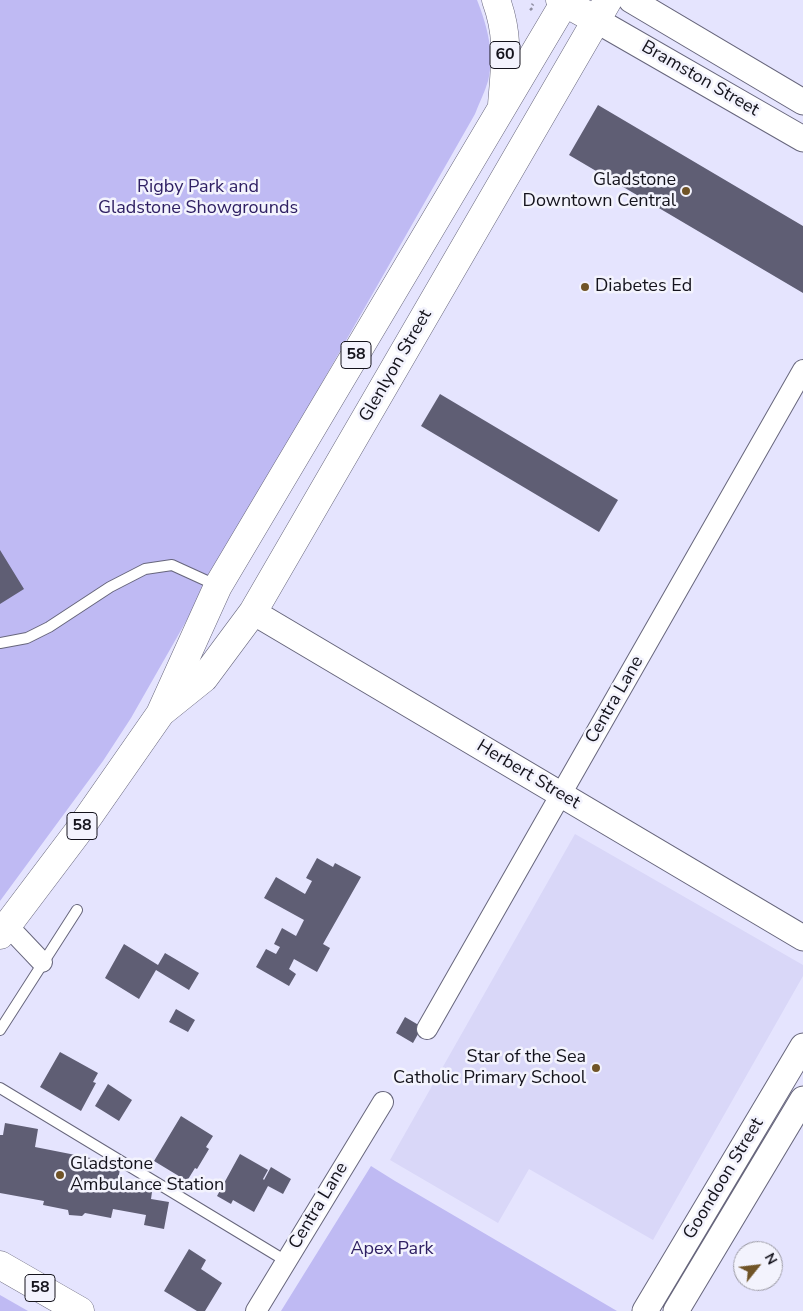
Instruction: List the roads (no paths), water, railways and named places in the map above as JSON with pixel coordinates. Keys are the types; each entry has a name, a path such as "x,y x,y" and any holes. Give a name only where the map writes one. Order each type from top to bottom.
{"main road":[{"name":"60","path":"496,0 502,18 506,46 501,111"},
{"name":"Glenlyon Street","path":"3,930 77,833 160,714 218,586 501,111 563,1"},
{"path":"563,1 602,10"},
{"name":"Glenlyon Street","path":"160,714 204,678 253,612 602,10"},
{"name":"58","path":"0,1265 80,1311"}],"street":[{"name":"Bramston Street","path":"631,0 803,102"},
{"name":"Bramston Street","path":"602,10 803,139"},
{"name":"Centra Lane","path":"427,1029 803,370"},
{"name":"Herbert Street","path":"253,612 803,938"},
{"name":"Glenlyon Street","path":"3,930 42,962"},
{"name":"Goondoon Street","path":"646,1311 803,1046"},
{"name":"Goondoon Street","path":"676,1311 803,1099"},
{"name":"Centra Lane","path":"256,1311 383,1102"}],"lane":[{"path":"0,643 26,638 49,627 110,587 146,569 172,565 218,586"},
{"path":"0,1030 76,910"},
{"path":"0,1088 286,1261"}],"place":[{"name":"Gladstone Downtown Central","path":"686,191"},
{"name":"Diabetes Ed","path":"585,287"},
{"name":"Star of the Sea Catholic Primary School","path":"596,1068"},
{"name":"Gladstone Ambulance Station","path":"60,1175"}],"park label":[{"name":"Rigby Park and Gladstone Showgrounds","path":"198,198"},
{"name":"Apex Park","path":"392,1250"}]}
